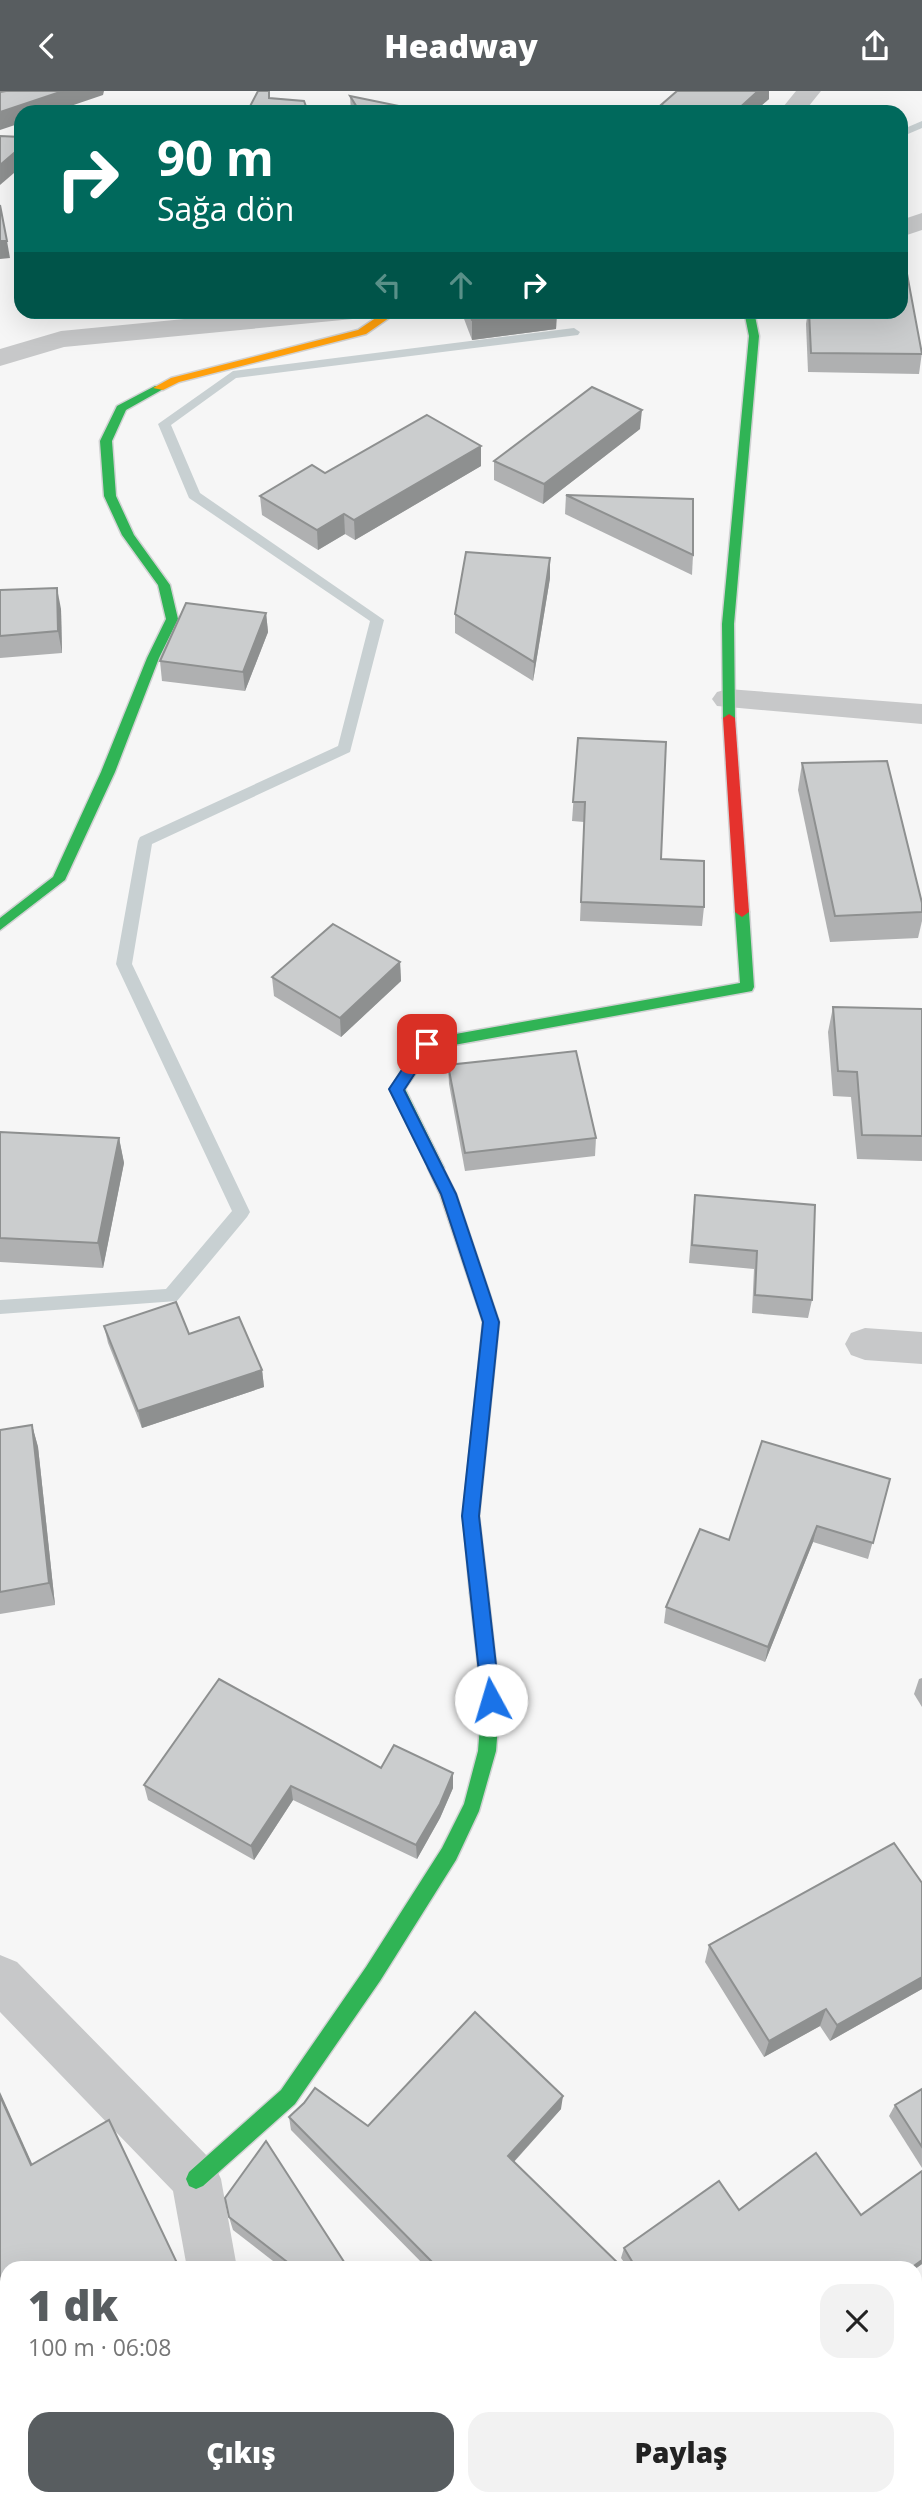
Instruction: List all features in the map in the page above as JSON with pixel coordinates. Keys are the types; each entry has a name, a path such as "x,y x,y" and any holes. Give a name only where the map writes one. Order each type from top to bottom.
{"street":[{"path":"797,105 809,91"},
{"path":"0,358 61,339 270,319"},
{"path":"0,925 58,880 108,772 152,659 172,619 164,585 128,535 110,496 106,441 121,408 175,380 362,332 382,319"},
{"path":"196,2179 288,2097 373,1975 449,1854 473,1805 487,1751 491,1700 471,1516 491,1322 448,1194 397,1089 427,1044 747,987 728,699 728,624 754,336 751,319"},
{"path":"728,699 922,713"},
{"path":"865,1344 922,1348"},
{"path":"0,1978 196,2179 211,2261"}],"building":[{"path":"63,91 14,105 0,112 0,92"},
{"path":"258,91 269,91 269,98 304,101 305,105 251,105"},
{"path":"677,91 758,91 743,105 661,105"},
{"path":"350,96 394,105 356,105"},
{"path":"0,136 14,137 14,153 0,165"},
{"path":"0,205 7,241 0,241"},
{"path":"908,279 922,354 811,353 809,319 908,319"},
{"path":"592,387 642,410 544,484 494,461"},
{"path":"427,415 481,446 354,520 344,514 317,530 260,496 312,465 325,473"},
{"path":"566,495 693,499 693,555"},
{"path":"466,552 550,558 534,662 455,614"},
{"path":"57,588 58,631 0,636 0,590"},
{"path":"186,603 266,613 243,672 160,661"},
{"path":"578,738 666,742 661,859 704,861 704,907 581,902 585,802 573,802"},
{"path":"887,761 922,912 835,916 802,763"},
{"path":"333,924 400,962 340,1018 272,977"},
{"path":"833,1007 922,1009 922,1136 862,1135 857,1072 838,1071"},
{"path":"576,1051 596,1138 465,1153 448,1065"},
{"path":"0,1132 119,1138 98,1243 0,1238"},
{"path":"695,1195 815,1205 812,1300 755,1295 757,1251 692,1245"},
{"path":"176,1302 189,1334 239,1317 262,1370 138,1411 104,1326"},
{"path":"32,1425 49,1583 0,1592 0,1430"},
{"path":"762,1441 890,1479 873,1543 817,1526 768,1647 666,1607 700,1529 729,1540"},
{"path":"219,1679 381,1768 394,1745 453,1773 440,1804 416,1845 291,1786 251,1846 144,1785"},
{"path":"894,1843 922,1883 922,1977 837,2025 826,2009 769,2041 709,1945"},
{"path":"475,2012 563,2096 508,2156 616,2261 431,2261 289,2117 315,2088 368,2126"},
{"path":"922,2089 922,2147 895,2105"},
{"path":"0,2096 31,2165 109,2120 176,2261 0,2261"},
{"path":"266,2141 343,2261 286,2261 229,2217 225,2198"},
{"path":"816,2153 861,2215 922,2171 922,2260 632,2261 624,2248 719,2181 739,2210"}],"waterway":[{"path":"908,131 922,124"},
{"path":"0,1307 171,1296 241,1212 124,964 145,841 345,749 377,620 194,495 164,424 233,375 574,332"}],"traffic: fast":[{"path":"729,718 728,624 754,336 751,319"},
{"path":"0,925 58,880 108,772 153,658 172,619 164,585 128,535 110,496 106,441 121,408 159,388"},
{"path":"436,1168 397,1089 427,1044 747,987 742,912"},
{"path":"196,2179 288,2097 373,1974 449,1854 473,1805 487,1751 491,1700 479,1593"}],"traffic: slow":[{"path":"159,388 175,380 362,332 382,319"},
{"path":"436,1168 448,1194 491,1322 471,1516 479,1593"}],"traffic: jam":[{"path":"729,718 742,912"}],"route":[{"path":"427,1044 397,1089 448,1194 491,1322 471,1516 491,1700"}]}
